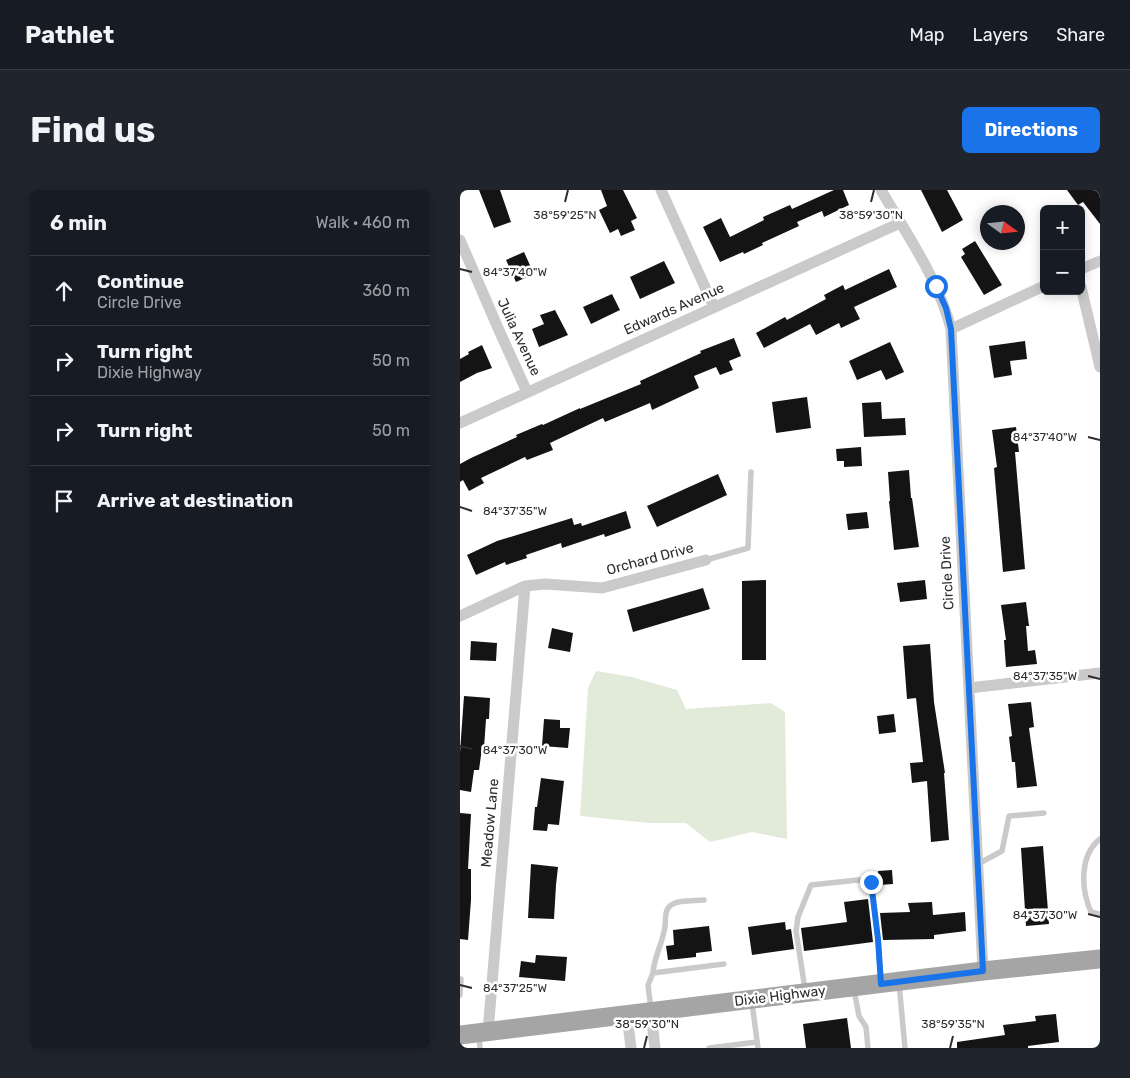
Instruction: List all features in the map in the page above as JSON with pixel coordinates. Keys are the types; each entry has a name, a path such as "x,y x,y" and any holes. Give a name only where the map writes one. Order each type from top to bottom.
{"main road":[{"name":"Dixie Highway","path":"460,1035 483,1037 627,1015 752,999 1100,959"}],"street":[{"path":"661,190 714,307"},
{"name":"Circle Drive","path":"881,190 936,286 946,308 951,329 983,971"},
{"name":"Edwards Avenue","path":"460,423 900,222"},
{"name":"Julia Avenue","path":"460,240 528,392"},
{"path":"1085,267 1100,261"},
{"path":"951,329 1040,288"},
{"path":"1083,295 1100,367"},
{"name":"Orchard Drive","path":"460,616 525,586 545,584 602,588 706,560"},
{"name":"Meadow Lane","path":"483,1037 525,586"},
{"path":"969,688 1100,673"},
{"path":"651,1012 655,1048"},
{"path":"627,1015 631,1048"}],"lane":[{"path":"706,560 748,548 751,472"},
{"path":"978,864 1002,851 1009,816 1044,813"},
{"path":"1100,839 1090,849 1083,876 1085,900 1091,912 1100,914"},
{"path":"806,993 796,931 798,917 811,885 858,880 871,882 878,939 890,982 900,1006 905,1048"},
{"path":"651,1012 648,985 653,972 653,962 663,936 666,914 669,907 678,902 704,900"},
{"path":"653,972 724,964"},
{"path":"460,979 460,995"},
{"path":"853,987 859,1016 866,1027 868,1048"},
{"path":"710,1048 757,1045 752,999"}],"green space":[{"path":"596,671 632,677 677,690 686,709 771,703 785,712 787,839 752,832 710,842 686,823 649,823 580,816 588,688"}],"building":[{"path":"479,190 500,190 511,222 494,228"},
{"path":"601,190 623,190 637,218 631,221 635,230 621,236 618,229 610,233 599,210 607,206"},
{"path":"834,190 843,190 849,205 824,217 822,211 797,222 799,226 762,243 763,245 720,262 703,227 721,218 730,237 764,220 763,217 790,205 792,209"},
{"path":"921,190 947,190 963,220 942,232"},
{"path":"1067,190 1100,190 1100,224 1083,202 1078,205"},
{"path":"975,241 1002,285 984,295 961,257 965,254 962,249"},
{"path":"524,252 534,274 516,282 506,260"},
{"path":"664,261 675,283 640,299 630,277"},
{"path":"889,269 897,287 854,307 860,319 841,328 839,323 816,335 810,324 764,348 756,333 785,317 787,320 826,299 824,295 843,285 845,290"},
{"path":"612,294 620,310 591,324 583,307"},
{"path":"555,310 568,335 539,347 532,329 544,324 540,315"},
{"path":"734,338 741,356 729,361 733,370 720,375 716,367 694,376 699,388 652,410 650,403 605,422 603,418 550,443 553,450 527,460 525,457 481,478 484,483 469,491 463,480 460,482 460,464 471,458 517,437 516,435 641,384 640,381 701,353 700,351"},
{"path":"1025,341 1027,359 1010,361 1012,375 994,378 989,346"},
{"path":"890,342 904,372 886,380 881,370 857,380 849,361"},
{"path":"482,345 492,368 460,382 460,359 469,354 468,352"},
{"path":"807,397 811,428 776,433 772,402"},
{"path":"881,402 882,419 905,418 906,435 864,437 862,403"},
{"path":"1016,427 1019,452 1015,452 1025,569 1003,572 994,468 997,467 992,430"},
{"path":"861,447 862,466 844,467 844,461 837,461 836,449"},
{"path":"909,470 911,498 919,547 894,550 888,472"},
{"path":"718,474 727,495 657,527 647,506"},
{"path":"626,511 631,528 605,537 604,534 562,548 561,543 526,555 527,558 506,565 505,562 476,575 467,555 497,541 572,518 574,525 581,523 582,526"},
{"path":"867,512 869,528 848,530 846,514"},
{"path":"766,580 766,660 742,660 742,581"},
{"path":"925,580 927,599 900,602 897,583"},
{"path":"703,588 710,609 633,632 627,610"},
{"path":"1026,602 1029,626 1026,626 1028,651 1035,650 1037,664 1006,667 1004,640 1006,640 1001,605"},
{"path":"552,628 573,633 570,652 548,648"},
{"path":"471,641 497,643 496,661 470,660"},
{"path":"930,644 934,702 945,773 949,840 931,842 927,781 912,783 910,763 923,762 916,698 907,699 903,646"},
{"path":"464,696 490,698 489,719 486,719 484,748 482,748 479,770 474,770 471,792 460,790 460,752"},
{"path":"1031,702 1034,727 1029,728 1037,786 1017,788 1015,762 1012,762 1009,737 1012,736 1008,704"},
{"path":"894,714 896,732 879,734 877,716"},
{"path":"544,719 560,720 560,728 570,728 568,748 542,746"},
{"path":"541,778 564,781 559,825 548,824 547,831 533,830 535,807 537,807"},
{"path":"460,813 471,814 468,869 471,869 471,900 468,940 460,939"},
{"path":"1043,846 1049,924 1026,926 1021,848"},
{"path":"531,864 558,867 554,919 528,918"},
{"path":"892,870 893,884 879,885 878,871"},
{"path":"868,899 873,942 804,951 801,928 847,922 844,902"},
{"path":"932,902 933,915 965,912 966,931 934,935 934,939 883,940 880,913 910,912 908,903"},
{"path":"785,922 786,930 791,929 794,949 752,955 748,927"},
{"path":"709,926 712,951 696,953 696,957 668,960 666,946 674,945 673,930"},
{"path":"536,955 567,957 565,981 519,977 521,961 535,963"},
{"path":"1056,1014 1059,1042 1028,1046 1028,1048 957,1048 957,1042 1005,1035 1003,1025 1036,1021 1035,1016"},
{"path":"847,1018 851,1048 806,1048 803,1024"}],"route":[{"path":"871,882 881,984 983,971 951,329 946,308 936,286"}]}
